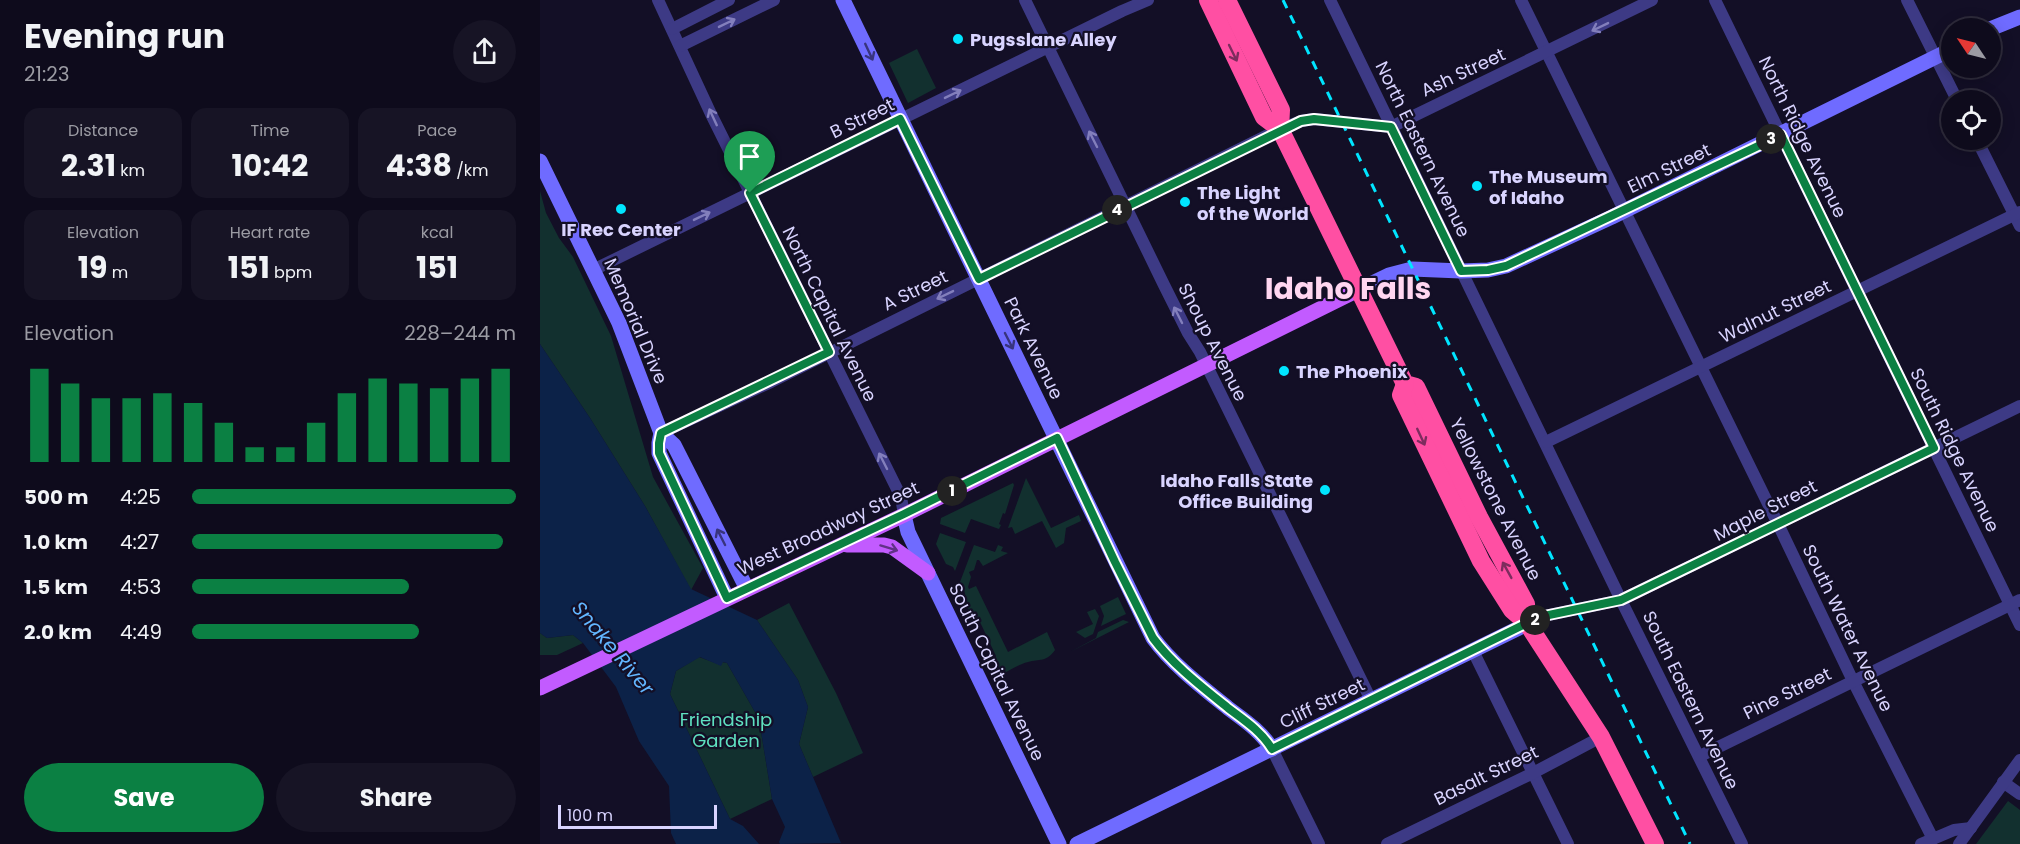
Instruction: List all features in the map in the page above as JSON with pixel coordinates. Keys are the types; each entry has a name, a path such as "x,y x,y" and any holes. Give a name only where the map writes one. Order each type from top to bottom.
{"highway":[{"name":"Yellowstone Avenue","path":"1208,0 1264,117 1280,129 1405,384 1401,395 1481,561 1512,610 1601,737 1656,844"},
{"name":"Yellowstone Avenue","path":"1227,0 1281,110 1280,129"}],"main road":[{"name":"West Broadway Street","path":"542,684 575,672 841,545 1358,290"},
{"path":"841,545 892,547 928,573"}],"street":[{"name":"North Capital Avenue","path":"658,0 750,193 901,497 904,514"},
{"path":"672,28 729,0"},
{"path":"680,45 774,0"},
{"name":"Park Avenue","path":"843,0 1131,595 1160,647 1189,676 1261,734 1272,749"},
{"name":"Shoup Avenue","path":"1025,0 1371,700"},
{"name":"B Street","path":"593,270 1148,0"},
{"name":"North Eastern Avenue","path":"1330,0 1546,442"},
{"name":"South Water Avenue","path":"1521,0 1853,681 1933,839"},
{"name":"Ash Street","path":"1391,127 1652,0"},
{"name":"North Ridge Avenue","path":"1715,0 1857,291"},
{"path":"1907,0 1953,90"},
{"path":"2001,23 2020,7"},
{"path":"2001,24 2020,17"},
{"name":"Elm Street","path":"1358,290 1389,275 1412,269 1461,271 1488,270 1506,266 1781,135 1941,54"},
{"path":"1280,129 1314,119 1391,127"},
{"name":"A Street","path":"661,433 979,279 1280,129"},
{"path":"1982,150 2018,217"},
{"name":"Memorial Drive","path":"540,161 622,331 661,433 674,445 747,589"},
{"name":"Walnut Street","path":"1546,442 1857,291 2018,217"},
{"name":"South Ridge Avenue","path":"1857,291 1934,448 2015,602 2020,626"},
{"name":"Maple Street","path":"1523,625 1544,616 1621,600 2020,406"},
{"name":"Memorial Drive","path":"661,433 659,453 722,600"},
{"name":"South Eastern Avenue","path":"1546,442 1621,600 1742,844"},
{"name":"South Capital Avenue","path":"904,514 908,532 1059,844"},
{"name":"Pine Street","path":"1700,756 2015,602"},
{"name":"Cliff Street","path":"1077,844 1523,625"},
{"path":"1473,651 1568,844"},
{"name":"Basalt Street","path":"1387,844 1601,737"},
{"path":"1272,749 1319,844"},
{"path":"1959,844 2020,760"},
{"path":"2003,782 2020,794"},
{"path":"1921,844 1954,830 1971,828"}],"green space":[{"path":"917,49 936,88 908,103 889,63"},
{"path":"540,191 546,213 559,238 573,257 611,336 653,477 703,568 691,590 645,506 540,344"},
{"path":"1026,478 1051,528 1079,515 1081,521 1066,528 1064,543 1056,548 1042,521 1015,534 1012,527 1008,528"},
{"path":"1013,483 999,529 971,519 965,533 940,524 941,518"},
{"path":"940,533 966,542 955,571 953,567 946,564 936,544"},
{"path":"974,545 995,552 998,545 1003,547 1001,551 1008,553 983,566 977,560 974,570 969,572 971,577 968,587 969,589 976,586 1008,652 1047,632 1055,650 1049,657 1025,663 1000,675 994,662 996,656 980,622 973,620 960,582"},
{"path":"1118,597 1126,614 1101,626 1104,616 1100,606"},
{"path":"789,603 836,693 863,753 813,777 799,744 808,707 798,680 757,620"},
{"path":"1095,609 1099,616 1093,634 1085,638 1076,632 1093,624 1087,612"},
{"path":"1123,620 1129,622 1070,652 1096,638 1098,632"},
{"path":"540,633 547,638 573,635 583,643 557,655 540,655"},
{"name":"Friendship Garden","path":"699,657 721,665 722,662 727,663 759,719 772,799 730,819 670,694 676,671"},
{"path":"2008,801 2020,810 2020,844 1976,844"}],"water":[{"name":"Snake River","path":"540,344 645,506 691,589 757,620 798,680 808,707 799,744 841,843 780,844 785,827 772,799 759,719 727,663 723,662 721,666 700,657 676,671 670,694 730,819 743,826 759,844 676,844 671,833 669,786 639,741 616,687 583,643 573,635 547,638 540,633"}],"railway":[{"path":"1283,0 1690,844"}],"place":[{"name":"Pugsslane Alley","path":"958,39"},
{"name":"The Museum of Idaho","path":"1477,186"},
{"name":"The Light of the World","path":"1185,202"},
{"name":"IF Rec Center","path":"621,209"},
{"name":"The Phoenix","path":"1284,371"},
{"name":"Idaho Falls State Office Building","path":"1325,490"}],"district":[{"name":"Idaho Falls","path":"1348,288"}],"route":[{"path":"900,119 979,279 1280,129 1314,119 1349,122 1391,127 1461,271 1488,270 1506,266 1545,249 1781,135 1934,448 1621,600 1544,616 1527,623 1272,749 1261,734 1189,676 1153,638 1057,438 790,570 727,598 659,453 661,433 771,382 829,352 750,193 900,119"}]}
